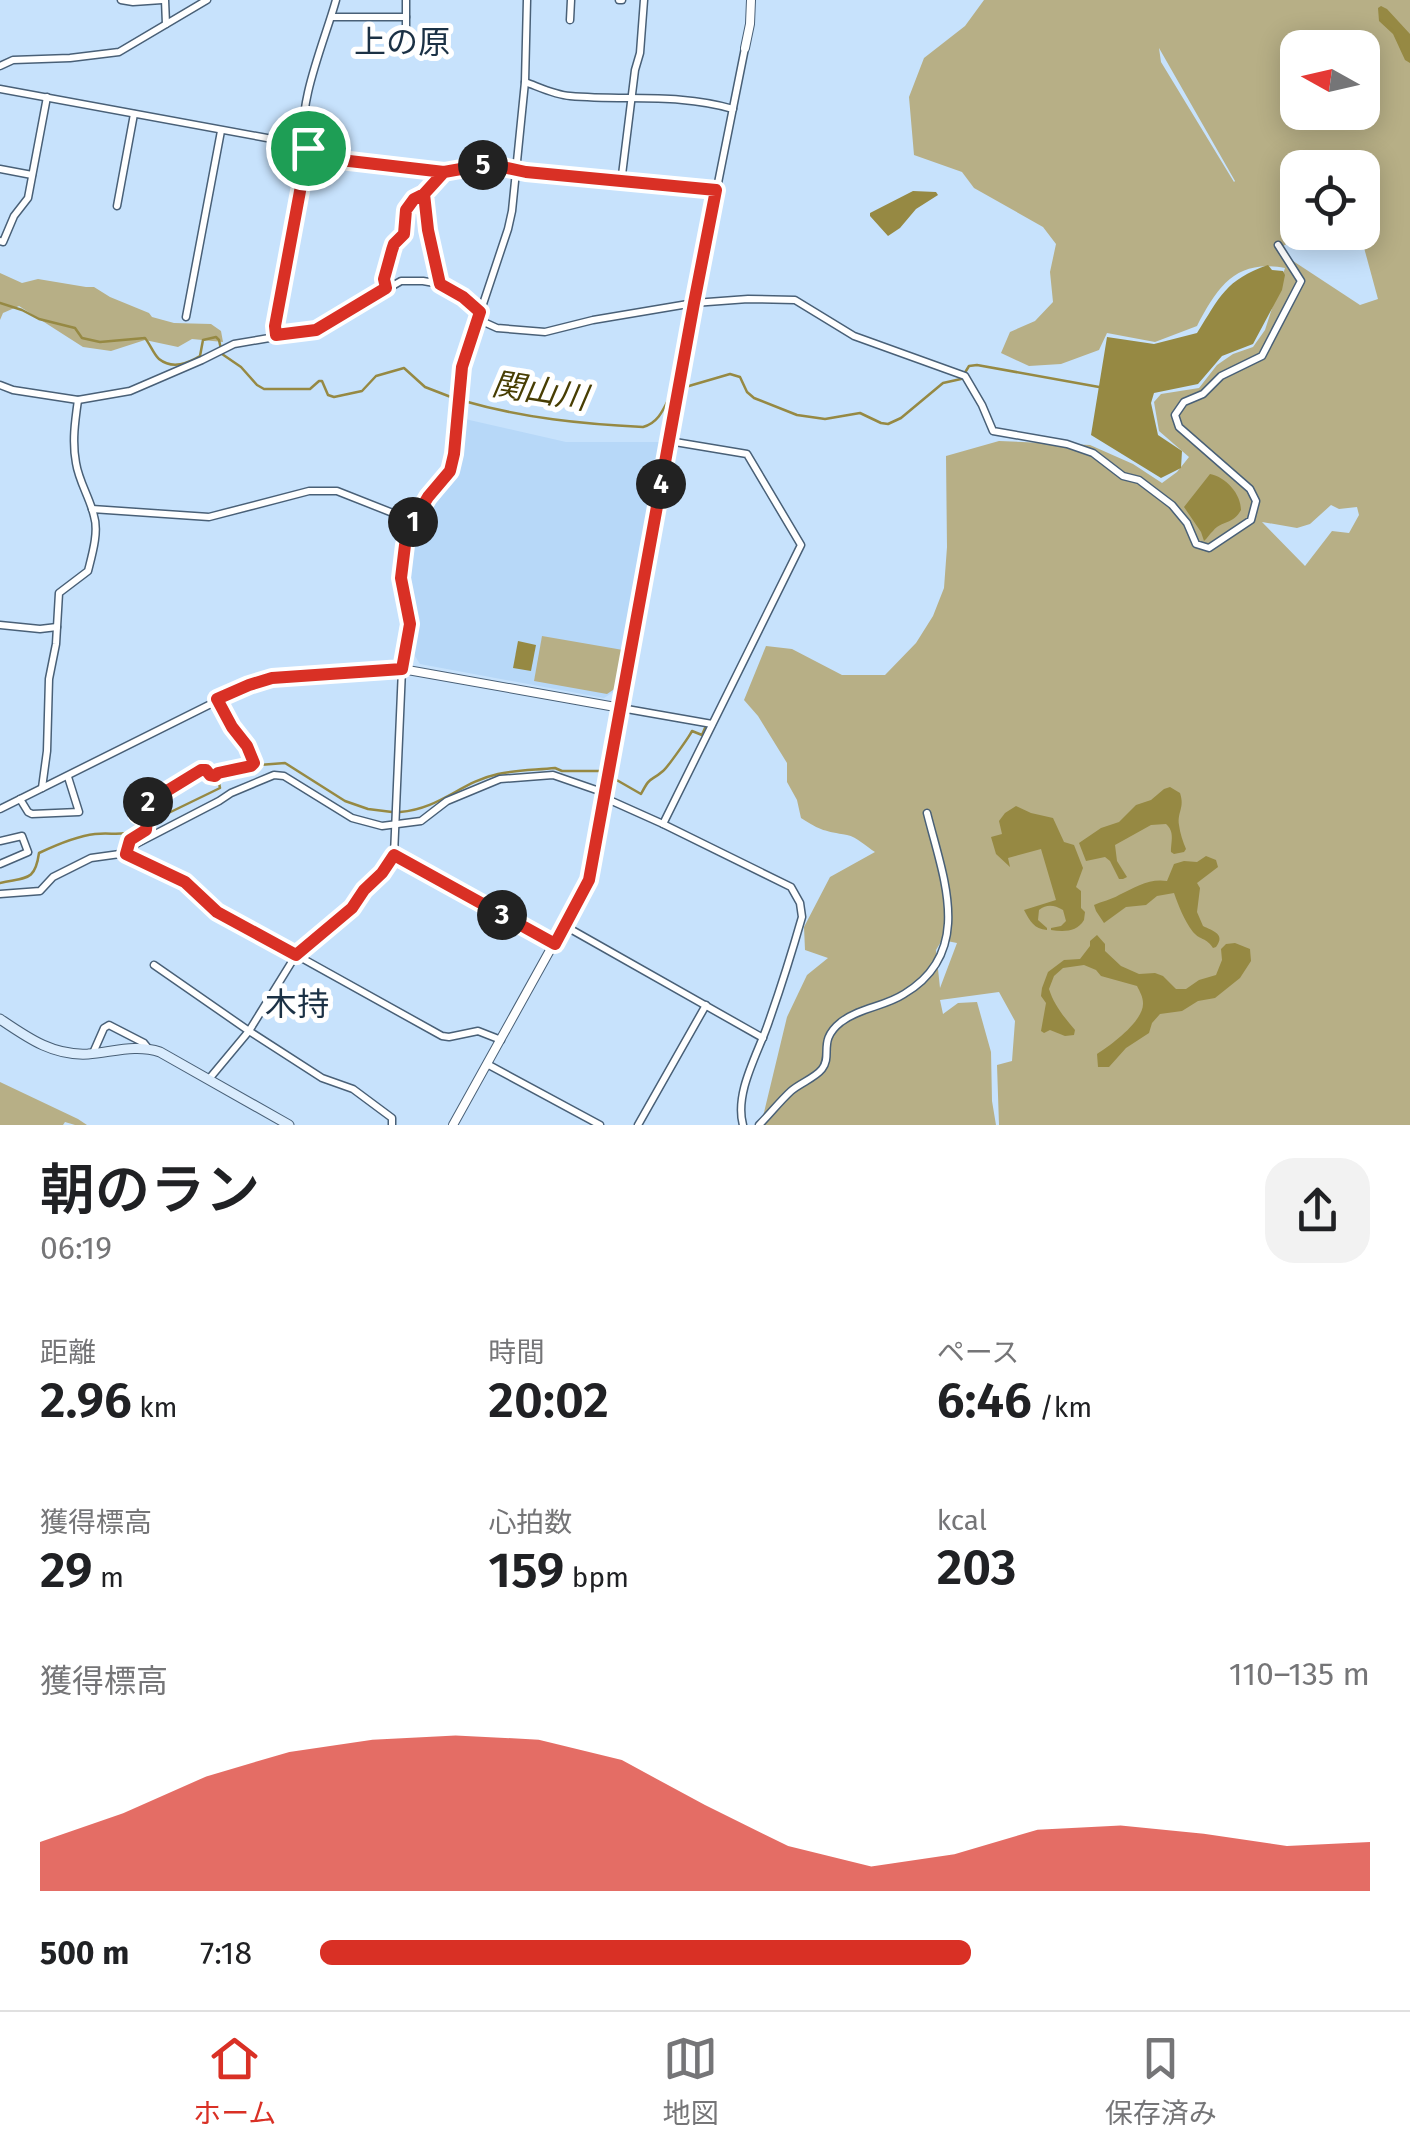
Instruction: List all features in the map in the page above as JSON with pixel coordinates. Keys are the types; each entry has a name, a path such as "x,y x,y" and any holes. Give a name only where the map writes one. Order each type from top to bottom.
{"main road":[{"path":"0,1019 51,1049 83,1054 148,1048 289,1125"}],"street":[{"path":"120,0 164,0 166,24"},
{"path":"0,66 12,60 119,52 207,0"},
{"path":"276,335 307,147 302,130 306,106 336,0"},
{"path":"406,0 406,28"},
{"path":"209,1078 248,1031 296,955 352,908 394,855 402,669 410,624 401,578 405,545 428,497 450,471 462,367 508,229 525,82 527,0"},
{"path":"570,20 571,0"},
{"path":"622,183 644,0"},
{"path":"453,1125 589,880 694,303 750,24 751,0"},
{"path":"332,17 406,17"},
{"path":"525,82 565,96 706,101 733,110"},
{"path":"0,88 307,147 332,159 444,172 489,164 517,171 716,190"},
{"path":"0,241 3,242 14,216 28,198 47,97"},
{"path":"117,206 134,114"},
{"path":"186,317 221,130"},
{"path":"0,168 32,175"},
{"path":"386,288 384,279 394,244 404,234 406,210 444,172"},
{"path":"424,194 440,284"},
{"path":"0,385 78,400 130,391 234,344 316,330 401,281 440,284 463,297 478,316 497,328 545,332 694,303 795,300 854,336 966,376 993,431 1067,444 1093,453 1123,476 1139,480 1160,495 1180,513 1196,544 1209,548 1251,520 1256,501 1250,488 1179,427 1175,415 1184,402 1204,394 1221,376 1262,356 1301,281 1278,245"},
{"path":"42,789 59,593 88,571 96,526 75,460 78,400"},
{"path":"663,824 801,544 747,454 669,440"},
{"path":"92,509 209,517 309,491 327,490 414,521"},
{"path":"0,625 57,627"},
{"path":"0,809 217,699 272,678 402,669 712,724"},
{"path":"128,851 130,840 146,830 147,820 138,815 139,808 201,770 215,776 254,763 217,699"},
{"path":"0,894 40,891 53,878 91,858 128,851 149,836 274,774 284,776 352,818 382,826 421,821 447,801 500,779 553,775 605,796 791,887 800,903 802,917 746,1084 743,1125"},
{"path":"20,799 32,814 79,812 68,776"},
{"path":"760,1125 792,1090 824,1068 825,1046 837,1024 858,1010 890,1003 907,993 930,976 937,964 950,919 927,813"},
{"path":"0,841 22,836 28,852 0,864"},
{"path":"128,851 185,882 217,912 442,1036 478,1031 501,1040"},
{"path":"394,855 555,944"},
{"path":"565,926 764,1038"},
{"path":"154,964 322,1078 352,1089 392,1118 392,1125"},
{"path":"638,1125 706,1005"},
{"path":"94,1053 109,1025 148,1048"},
{"path":"487,1064 600,1125"}],"shaded area":[{"path":"984,0 1410,0 1410,1125 999,1125 997,1065 1012,1061 1015,1021 999,992 940,1000 943,1014 958,1003 977,1002 991,1052 996,1125 761,1125 787,1017 807,975 828,958 805,950 804,927 830,877 875,852 854,838 823,830 801,818 787,782 787,763 744,700 766,646 792,649 842,675 885,675 916,643 944,588 946,456 999,441 1090,445 1133,464 1162,483 1189,457 1159,431 1154,402 1161,394 1199,388 1217,365 1253,347 1265,330 1285,268 1268,266 1241,272 1221,288 1197,326 1155,342 1107,333 1099,350 1061,364 1029,366 1001,353 1010,332 1035,321 1053,302 1050,272 1056,244 1043,227 974,188 962,172 914,155 909,97 924,58 965,26","holes":["1159,48 1235,181 1234,182 1161,62","1331,505 1339,509 1357,507 1359,515 1349,533 1332,531 1305,566 1262,522 1297,528 1310,524","942,940 957,943 940,988 936,950"]},
{"path":"1381,6 1410,34 1410,63 1393,34 1379,21"},
{"path":"913,191 938,195 916,209 888,236 870,213"},
{"path":"1268,265 1285,275 1282,290 1253,344 1222,356 1198,384 1154,393 1151,403 1158,435 1182,451 1181,468 1161,478 1091,435 1107,337 1154,344 1197,333 1233,284"},
{"path":"0,273 22,283 38,279 94,287 152,317 174,323 211,324 221,331 223,342 192,339 178,347 145,340 111,351 83,347 19,306 3,313 0,320"},
{"path":"465,419 566,442 663,442 618,689 604,698 420,664 413,653 415,618 409,577 413,549 424,519 450,485 458,467"},
{"path":"1210,474 1232,487 1241,510 1204,541 1184,507"},
{"path":"542,636 623,650 616,688 607,694 534,681"},
{"path":"518,641 536,645 531,671 513,668"},
{"path":"1170,787 1180,793 1184,852 1171,852 1172,833 1166,824 1151,825 1115,845 1117,861 1127,877 1119,879 1105,857 1086,861 1079,843 1101,828 1119,822 1136,805"},
{"path":"1016,806 1053,818 1064,842 1074,845 1083,868 1076,887 1081,891 1081,908 1085,912 1084,920 1074,929 1051,930 1066,921 1063,910 1057,907 1039,910 1038,920 1047,930 1030,921 1024,910 1056,900 1041,849 1008,858 1010,867 996,854 991,837 1002,834 999,821"},
{"path":"1206,856 1216,860 1218,867 1197,883 1197,912 1203,926 1219,936 1216,947 1193,932 1174,893 1157,896 1146,905 1126,907 1104,923 1096,911 1094,905 1137,886 1167,881 1174,864 1197,862"},
{"path":"1097,935 1105,944 1105,951 1121,966 1139,974 1163,976 1176,989 1186,989 1216,975 1222,960 1221,949 1226,944 1250,949 1251,961 1240,978 1215,998 1198,1001 1182,1011 1160,1014 1149,1033 1126,1048 1109,1067 1098,1067 1097,1054 1126,1032 1142,1010 1137,986 1101,976 1084,965 1063,968 1054,976 1049,989 1075,1030 1074,1035 1041,1031 1046,1003 1041,996 1048,972 1064,960 1080,959"},
{"path":"0,1082 78,1119 87,1125 0,1125"}],"waterway":[{"name":"関山川","path":"0,303 75,328 82,338 100,342 145,338 157,357 175,365 200,356 203,340 216,337 222,354 264,389 310,389 322,381 328,395 334,397 362,391 376,376 404,368 425,387 456,399"},
{"name":"関山川","path":"682,388 730,374 740,377 754,398 797,415 825,419 860,413 888,424 943,383 961,379 969,366 1099,387"},
{"name":"関山川","path":"464,401 553,419 643,427 657,418 675,391"},
{"path":"400,812 427,806 498,774 555,768 601,771 641,794 692,731 702,735 705,728"},
{"path":"239,771 285,763 345,801 392,812"},
{"path":"150,822 220,788 218,778"},
{"path":"0,883 28,877 35,869 39,853 59,844 88,835 125,833 143,826"}],"district":[{"name":"上の原","path":"402,42"},
{"name":"木持","path":"297,1004"}],"route":[{"path":"308,148 276,335 316,330 386,288 384,279 394,244 404,234 406,210 444,172 489,164 604,181 716,190 589,880 555,944 394,855 352,908 296,955 217,912 185,882 126,854 130,840 146,830 147,820 138,815 139,808 201,770 215,776 254,763 217,699 272,678 402,669 410,624 401,578 405,545 428,497 450,471 462,367 480,312 440,284 424,194 444,172 332,159 308,148"}]}
